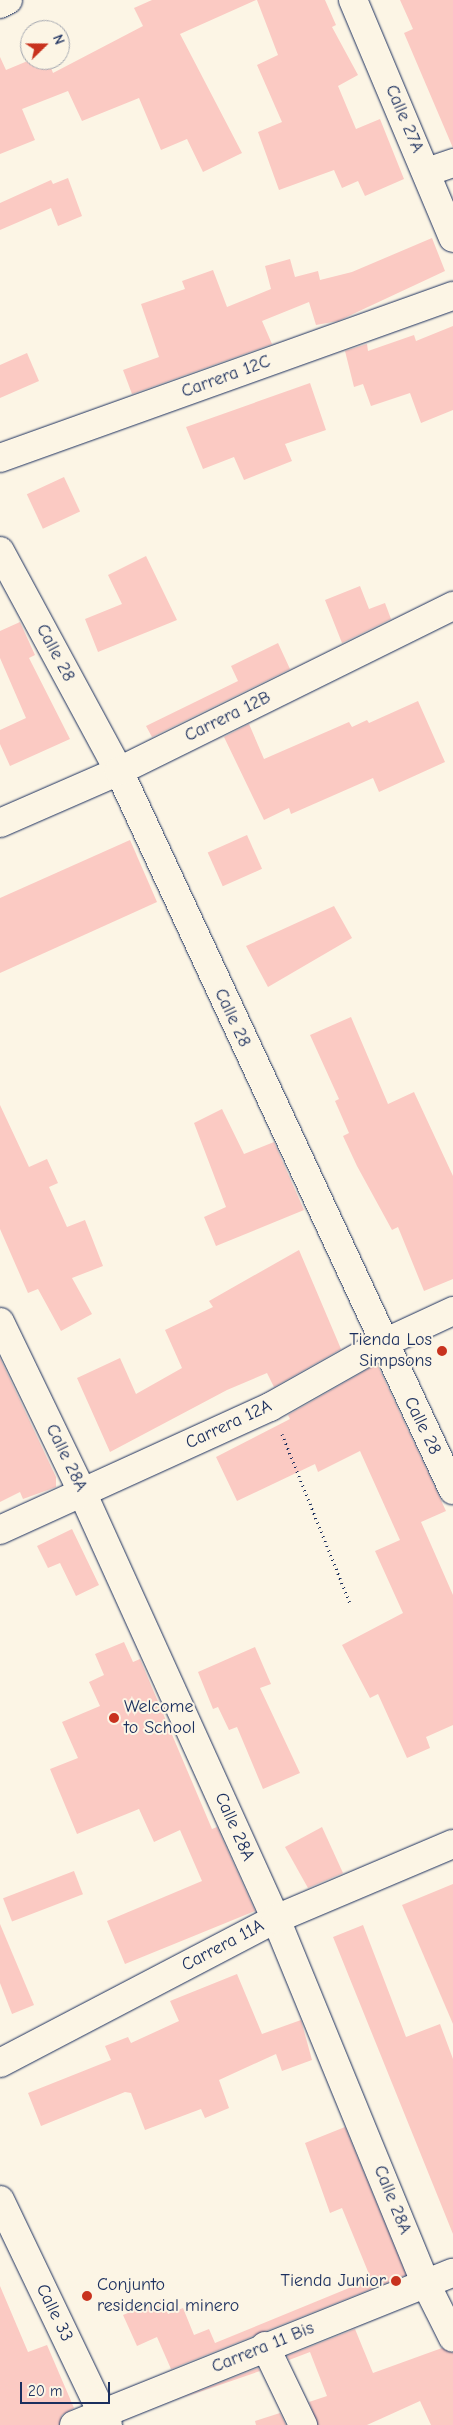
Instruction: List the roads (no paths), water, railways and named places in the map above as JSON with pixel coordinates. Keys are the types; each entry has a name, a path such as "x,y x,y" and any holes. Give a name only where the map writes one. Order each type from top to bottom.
{"street":[{"path":"0,4 8,0"},
{"name":"Calle 27A","path":"354,0 453,238"},
{"path":"427,172 453,163"},
{"name":"Carrera 12C","path":"0,458 453,296"},
{"name":"Calle 28","path":"0,551 119,772 382,1344 453,1490"},
{"name":"Carrera 12B","path":"0,823 119,772 453,606"},
{"name":"Carrera 12A","path":"0,1530 270,1407 382,1344 453,1311"},
{"name":"Calle 28A","path":"0,1322 82,1492 276,1919 426,2284 453,2338"},
{"name":"Carrera 11A","path":"0,2063 276,1919 453,1844"},
{"name":"Calle 33","path":"0,2200 104,2419"},
{"name":"Carrera 11 Bis","path":"74,2425 104,2419 265,2346 453,2273"},
{"path":"265,2346 303,2425"}],"place":[{"name":"Tienda Los Simpsons","path":"442,1351"},
{"name":"Welcome to School","path":"114,1718"},
{"name":"Tienda Junior","path":"396,2281"},
{"name":"Conjunto residencial minero","path":"87,2296"}]}
